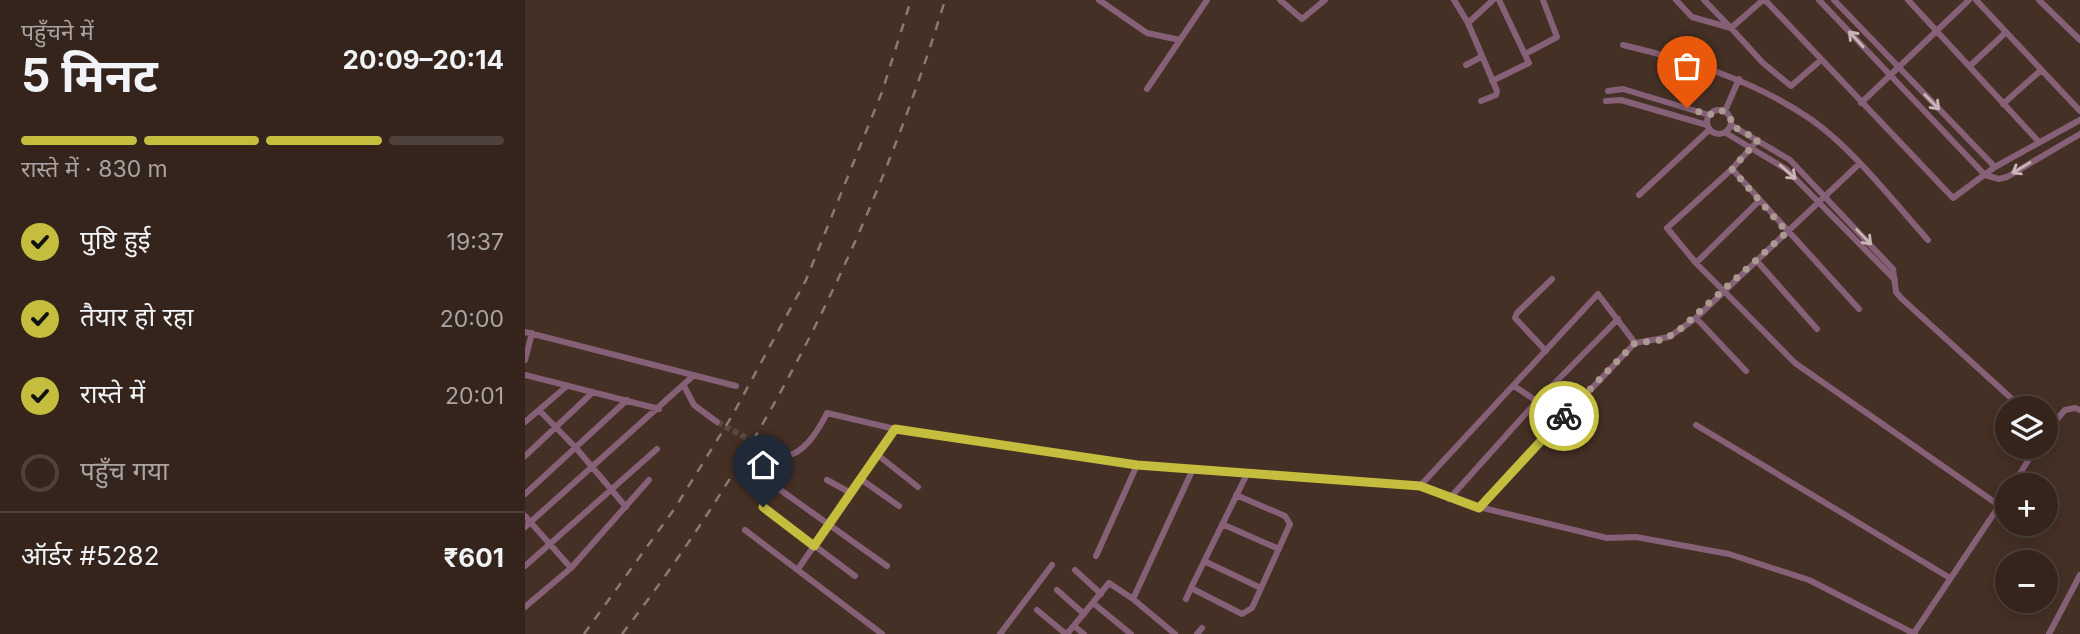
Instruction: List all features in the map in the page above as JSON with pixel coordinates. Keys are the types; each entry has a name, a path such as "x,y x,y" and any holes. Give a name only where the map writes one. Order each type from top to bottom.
{"street":[{"path":"1098,0 1147,33 1180,40"},
{"path":"1147,89 1207,0"},
{"path":"1280,0 1302,19 1325,0"},
{"path":"1454,0 1468,23 1498,94 1481,101"},
{"path":"1468,23 1493,0"},
{"path":"1492,81 1529,63 1499,0"},
{"path":"1525,54 1557,37 1543,0"},
{"path":"1676,0 1692,17 1731,28"},
{"path":"1703,0 1763,63 1791,86 1821,60"},
{"path":"1731,28 1764,0 1950,197 1956,197 1995,167 2080,120"},
{"path":"1819,0 1985,175 1999,179 2007,177 2080,134"},
{"path":"1834,0 1995,167"},
{"path":"1908,0 1971,65 2039,142"},
{"path":"1861,103 1969,0"},
{"path":"1976,0 2004,34 2080,111"},
{"path":"2043,1 2080,40"},
{"path":"1971,65 2004,34"},
{"path":"1623,45 1674,57 1739,79 1812,121 1858,165 1928,240"},
{"path":"1466,65 1481,57"},
{"path":"2003,104 2040,71"},
{"path":"1725,111 1739,79"},
{"path":"1608,91 1623,89 1709,115 1719,110 1725,111 1730,117 1731,125 1726,133"},
{"path":"1606,101 1621,100 1708,128 1717,135 1726,133 1752,147 1786,169 1895,280"},
{"path":"1639,195 1708,128 1709,115"},
{"path":"1731,125 1790,160 1888,263 1896,273 1896,292 1901,298 2009,396"},
{"path":"1758,140 1732,169 1667,228 1696,262 1795,363 1995,503"},
{"path":"1479,508 1635,343 1669,337 1696,318 1858,165"},
{"path":"1732,169 1859,309"},
{"path":"1696,262 1759,201"},
{"path":"1756,260 1817,329"},
{"path":"1546,351 1515,318 1552,279"},
{"path":"1420,486 1598,294 1635,343"},
{"path":"1696,318 1746,370"},
{"path":"1449,499 1536,402 1618,319"},
{"path":"525,360 528,333 736,386"},
{"path":"525,375 659,409"},
{"path":"571,568 527,522 659,409 693,376"},
{"path":"525,422 567,386"},
{"path":"684,386 695,405 717,422"},
{"path":"1514,386 1562,418"},
{"path":"525,456 593,392"},
{"path":"525,494 627,400"},
{"path":"2058,417 2065,410 2075,408 2080,411"},
{"path":"539,410 576,448 626,507"},
{"path":"782,457 797,452 812,438 827,413 895,429 1137,465 1420,486 1479,508 1607,538 1636,537 1729,554 1809,580 1914,634 1995,513"},
{"path":"1696,425 1950,579"},
{"path":"798,569 849,492 862,480 879,456 895,429"},
{"path":"525,566 657,449"},
{"path":"879,456 918,486"},
{"path":"1096,556 1137,465"},
{"path":"1133,599 1193,469"},
{"path":"1186,599 1248,472"},
{"path":"765,479 887,566"},
{"path":"525,607 571,568 649,480"},
{"path":"827,480 849,492"},
{"path":"862,480 899,506"},
{"path":"1191,588 1242,614 1252,608 1290,524 1288,520 1236,495"},
{"path":"763,507 855,576"},
{"path":"1222,524 1279,549"},
{"path":"745,530 882,634"},
{"path":"1205,561 1261,588"},
{"path":"1000,634 1052,565"},
{"path":"1075,570 1101,594"},
{"path":"2049,634 2080,575"},
{"path":"1037,610 1067,634 1109,583 1175,634"},
{"path":"1057,590 1084,614"},
{"path":"1093,603 1131,634"},
{"path":"1074,626 1084,634"}],"tunnel":[{"path":"717,422 782,457"}],"railway":[{"path":"584,634 675,508 732,416 806,280 882,92 911,0"},
{"path":"622,634 725,487 812,332 886,169 945,0"}],"way so far":[{"path":"1564,416 1635,343 1662,340 1677,332 1696,318 1787,232 1732,169 1758,140 1731,125 1730,117 1725,111 1713,111 1709,115 1687,108"}],"route":[{"path":"763,507 814,546 849,492 862,480 879,456 895,429 1137,465 1420,486 1479,508 1564,416"}]}
